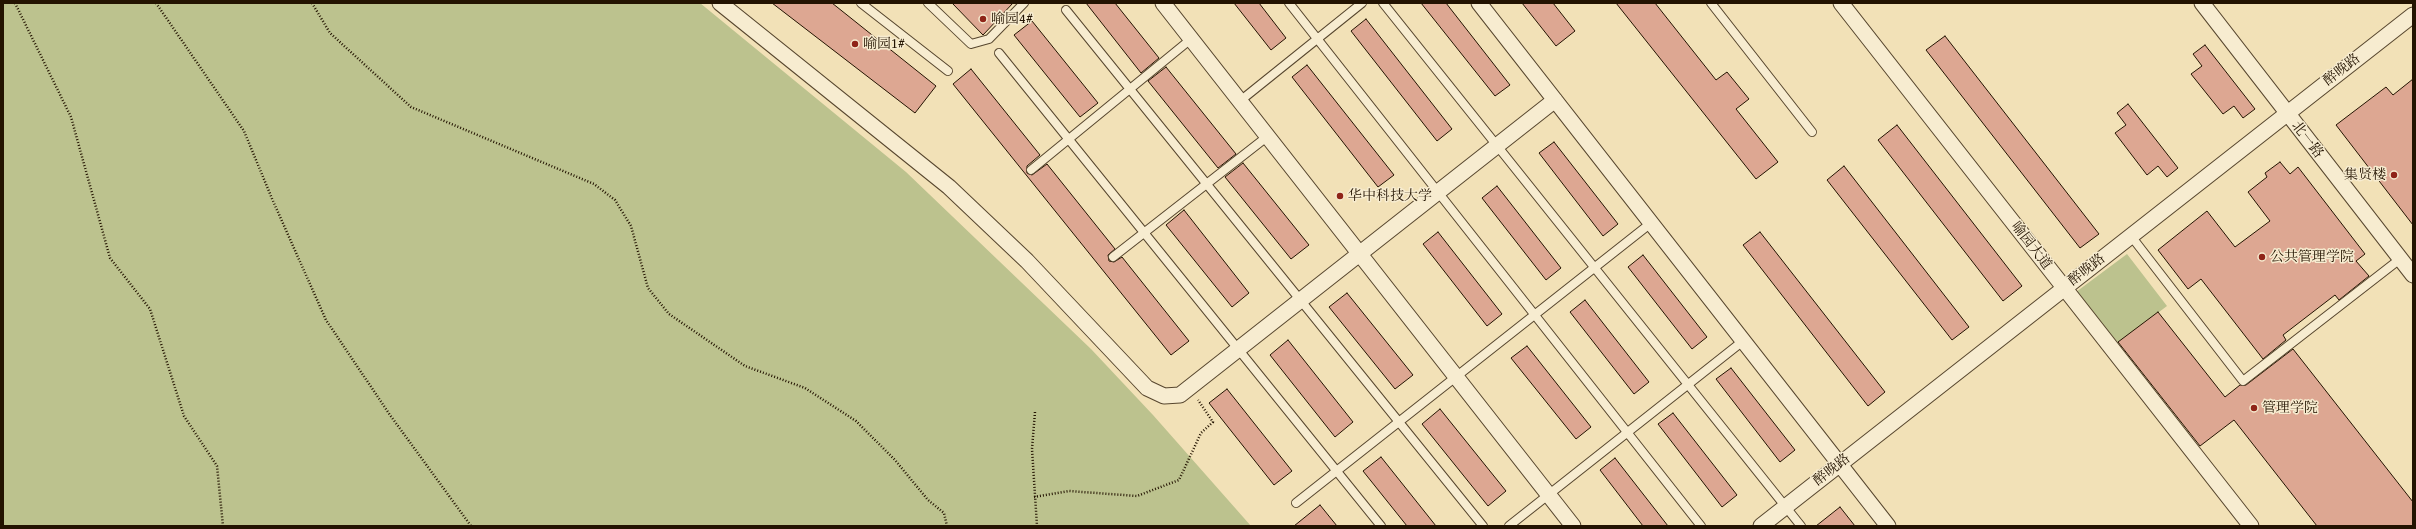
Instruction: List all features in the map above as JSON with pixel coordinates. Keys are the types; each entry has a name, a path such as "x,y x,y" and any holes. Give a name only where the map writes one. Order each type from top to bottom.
{"street":[{"path":"720,3 949,187 1027,261 1147,388 1164,396 1180,395 1555,100"},
{"path":"1163,3 1573,526"},
{"path":"1479,3 1888,526"},
{"name":"喻园大道","path":"1841,3 2251,526"},
{"name":"北一路","path":"2202,3 2286,114 2413,275"},
{"name":"醉晚路","path":"1762,526 1839,464 2413,15"}],"lane":[{"path":"861,3 948,71"},
{"path":"928,3 971,44 989,39 1024,3"},
{"path":"1290,3 1700,526"},
{"path":"1240,100 1362,3"},
{"path":"1383,3 1802,526"},
{"path":"1711,3 1812,132"},
{"path":"1066,10 1483,526"},
{"path":"1031,170 1191,39"},
{"path":"999,53 1381,526"},
{"path":"1113,257 1268,136"},
{"path":"1296,503 1651,223"},
{"path":"2131,236 2244,381 2400,258"},
{"path":"1509,526 1743,341"}],"path":[{"path":"14,3 71,117 110,258 150,310 184,416 217,466 223,526"},
{"path":"156,3 244,131 273,201 326,320 390,415 471,526"},
{"path":"312,3 330,33 411,107 594,184 615,200 632,226 648,288 669,314 745,366 806,388 856,421 895,460 928,500 944,512 947,526"},
{"path":"1034,497 1069,490 1137,496 1179,480 1201,434 1213,422 1189,388"},
{"path":"1035,412 1032,450 1037,526"}],"green space":[{"path":"3,3 700,3 906,172 1091,349 1153,415 1251,526 3,526"},
{"path":"2127,254 2167,306 2118,343 2076,292"}],"building":[{"name":"喻园1#","path":"772,3 832,3 936,86 915,113"},
{"name":"喻园4#","path":"952,3 1013,3 983,35"},
{"path":"1086,3 1115,3 1159,58 1141,73"},
{"path":"1234,3 1259,3 1286,38 1271,50"},
{"path":"1421,3 1446,3 1510,85 1495,96"},
{"path":"1522,3 1553,3 1575,31 1556,46"},
{"path":"1616,3 1655,3 1716,80 1727,72 1749,99 1736,109 1778,162 1756,179"},
{"path":"1366,19 1452,129 1437,141 1351,31"},
{"path":"1032,21 1098,103 1080,117 1014,35"},
{"path":"1945,36 2099,234 2080,248 1926,50"},
{"path":"2205,45 2255,109 2243,118 2234,106 2223,114 2191,74 2202,66 2193,54"},
{"path":"1307,65 1394,175 1378,187 1292,77"},
{"path":"1166,67 1236,154 1218,168 1148,81"},
{"path":"971,69 1040,155 1027,166 1027,173 1032,175 1047,164 1115,249 1108,255 1109,261 1114,262 1122,257 1189,341 1171,355 953,84"},
{"name":"集贤楼","path":"2413,79 2413,225 2336,125 2386,87 2393,95"},
{"path":"2128,104 2178,168 2167,177 2158,166 2147,175 2115,133 2126,125 2117,113"},
{"path":"1897,125 2022,286 2003,301 1878,140"},
{"path":"1554,142 1618,224 1603,236 1539,153"},
{"name":"公共管理学院","path":"2280,162 2290,174 2298,167 2365,254 2356,261 2369,276 2339,300 2335,295 2283,335 2286,340 2263,359 2201,279 2188,289 2158,250 2207,211 2235,247 2270,221 2248,192 2267,177 2265,173"},
{"path":"1243,163 1309,245 1291,259 1225,177"},
{"path":"1844,166 1969,327 1952,340 1827,180"},
{"path":"1497,186 1561,268 1546,280 1482,198"},
{"path":"1184,210 1249,293 1232,307 1166,225"},
{"path":"1438,232 1502,314 1487,326 1423,244"},
{"path":"1760,232 1885,392 1868,406 1743,245"},
{"path":"1643,255 1707,337 1692,349 1628,267"},
{"path":"1347,293 1413,375 1395,389 1329,307"},
{"path":"1585,300 1649,382 1634,394 1570,312"},
{"name":"管理学院","path":"2158,312 2225,397 2240,385 2246,385 2293,349 2413,502 2413,526 2317,526 2234,420 2200,446 2118,342"},
{"path":"1288,340 1353,422 1335,437 1270,355"},
{"path":"1527,346 1591,427 1576,439 1511,358"},
{"path":"1731,368 1795,450 1780,462 1716,379"},
{"path":"1227,389 1292,471 1274,485 1209,403"},
{"path":"1440,409 1506,491 1488,506 1422,424"},
{"path":"1673,413 1737,495 1722,507 1658,424"},
{"path":"1381,457 1436,526 1407,526 1363,471"},
{"path":"1615,458 1668,526 1643,526 1600,470"},
{"path":"1320,505 1337,526 1294,526"},
{"path":"1840,507 1855,526 1816,526"}],"place":[{"name":"喻园4#","path":"983,19"},
{"name":"喻园1#","path":"855,44"},
{"name":"集贤楼","path":"2394,175"},
{"name":"华中科技大学","path":"1340,196"},
{"name":"公共管理学院","path":"2262,257"},
{"name":"管理学院","path":"2254,408"}]}
